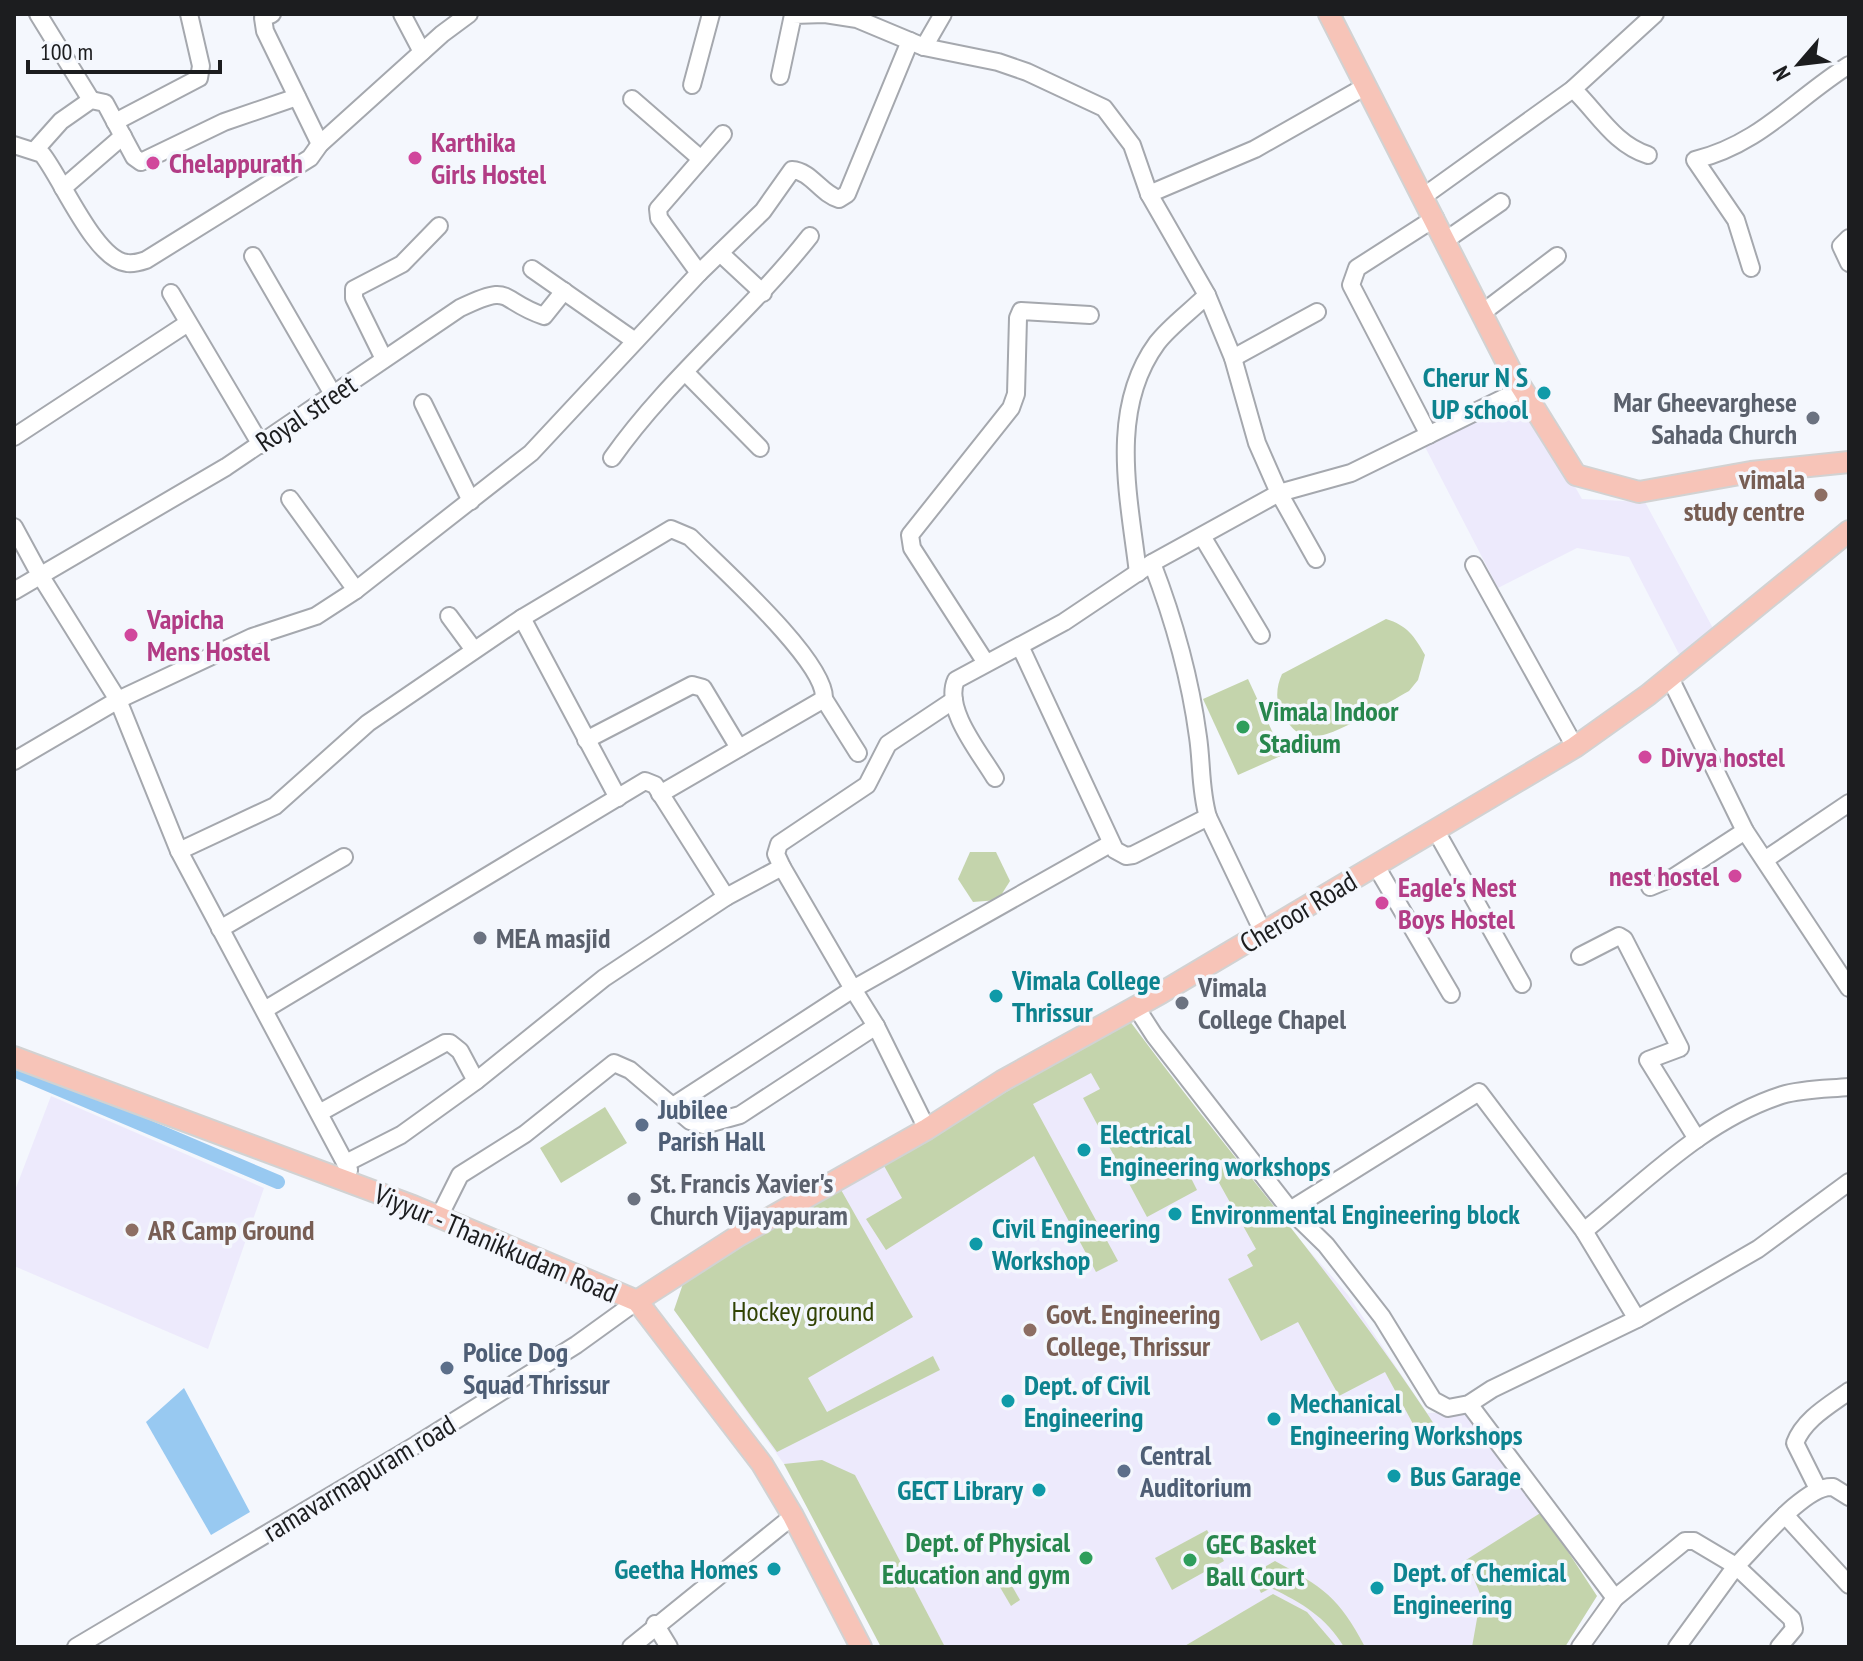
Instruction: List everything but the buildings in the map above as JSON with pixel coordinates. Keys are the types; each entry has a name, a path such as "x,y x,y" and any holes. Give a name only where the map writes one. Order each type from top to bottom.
{"main road":[{"path":"1329,14 1522,389 1576,475 1639,492 1751,472 1849,462"},
{"name":"Cheroor Road","path":"637,1301 738,1236 927,1129 1002,1081 1136,1007 1575,747 1670,678 1849,531"},
{"name":"Viyyur - Thanikkudam Road","path":"14,1057 439,1217 637,1301 753,1452 793,1516 861,1647"}],"street":[{"path":"38,14 91,100 105,103 134,157 145,161 224,122 297,97"},
{"path":"63,188 119,129 199,78 201,66 189,14"},
{"path":"272,14 263,18 265,31 320,144"},
{"path":"402,14 422,52"},
{"path":"14,145 36,149 49,163 87,229 112,255 128,264 146,260 310,158 320,144 469,14"},
{"path":"692,85 711,14"},
{"path":"780,76 793,15 825,14 857,19 917,44 998,62 1069,90 1104,108 1132,145 1149,194 1207,295 1233,358 1257,443 1279,493 1316,559"},
{"path":"14,761 118,700 252,637 316,616 356,590 531,453 699,273 763,211 792,170 807,175 833,197 839,199 847,194 917,44 943,14"},
{"path":"1424,196 1573,89 1655,14"},
{"path":"1751,268 1736,220 1695,160 1776,123 1812,90 1849,65"},
{"path":"1149,194 1255,149 1366,86"},
{"path":"1573,89 1597,112 1613,136 1648,155"},
{"path":"632,99 701,159"},
{"path":"36,149 61,121 91,100"},
{"path":"699,273 659,218 658,209 723,134"},
{"path":"1446,240 1501,202"},
{"path":"1429,435 1351,285 1357,268 1435,218"},
{"path":"384,359 354,298 354,289 402,264 439,226"},
{"path":"612,458 639,420 763,293 810,236"},
{"path":"1849,238 1841,246 1849,263"},
{"path":"720,253 763,293"},
{"path":"253,256 334,396"},
{"path":"1482,313 1557,256"},
{"path":"532,269 635,341"},
{"name":"Royal street","path":"14,591 261,445 460,308 492,292 502,292 544,316 564,291"},
{"path":"171,293 261,445"},
{"path":"1207,295 1158,343 1134,388 1125,427 1145,568 1186,669 1198,739 1202,797 1208,817 1263,932"},
{"path":"986,663 912,548 910,535 1011,408 1016,394 1018,318 1021,311 1090,315"},
{"path":"1233,358 1317,312"},
{"path":"14,437 188,323"},
{"path":"686,373 760,448"},
{"path":"995,778 954,700 952,689 956,680 1020,646 1145,568 1279,493 1351,473 1522,389"},
{"path":"423,403 471,501"},
{"path":"290,499 356,590"},
{"path":"14,527 40,575 118,700 179,851 321,1112 357,1186"},
{"path":"179,851 275,806 368,723 522,618 671,529 690,537 793,642 825,689 824,699 858,753"},
{"path":"1202,536 1261,635"},
{"path":"1474,565 1575,747"},
{"path":"449,616 474,650"},
{"path":"522,618 618,798"},
{"path":"1020,646 1110,844 1120,855 1133,855 1208,817"},
{"path":"1670,678 1745,831 1766,859 1805,926 1849,988"},
{"path":"586,740 692,685 703,688 708,694 739,748"},
{"path":"660,794 824,699"},
{"path":"927,1129 876,1026 776,854 779,844 867,785 888,744 954,700"},
{"path":"266,1009 645,781 655,785 726,897"},
{"path":"1766,859 1849,803"},
{"path":"1436,831 1522,984"},
{"path":"1650,887 1674,877 1745,831"},
{"path":"673,1106 853,989 1110,844"},
{"path":"220,929 344,857"},
{"path":"1376,866 1451,994"},
{"path":"346,1163 401,1135 476,1081 604,978 726,897 782,867"},
{"path":"1580,956 1619,936 1624,939 1680,1048 1648,1060 1697,1139"},
{"path":"1136,1007 1290,1210 1326,1245 1382,1317 1433,1400 1448,1408 1469,1404 1492,1389 1637,1319 1758,1249 1849,1182"},
{"path":"439,1217 460,1175 525,1134 614,1063 623,1065 698,1125 734,1119 876,1026"},
{"path":"321,1112 445,1043 456,1046 476,1081"},
{"path":"1584,1231 1697,1139 1738,1111 1785,1094 1849,1087"},
{"path":"1290,1210 1479,1092 1584,1231 1637,1319"},
{"name":"ramavarmapuram road","path":"76,1647 416,1445 576,1345 637,1301"},
{"path":"1818,1489 1795,1443 1799,1431 1849,1391"},
{"path":"1469,1404 1615,1598"},
{"path":"1677,1647 1736,1566 1785,1515 1818,1489 1833,1487 1848,1499"},
{"path":"1785,1515 1849,1585"},
{"path":"631,1647 655,1624 793,1516"},
{"path":"1580,1647 1615,1598 1685,1541 1694,1541 1736,1566 1792,1619 1794,1629 1779,1647"},
{"path":"655,1624 669,1647"}],"shaded area":[{"path":"1521,392 1582,499 1645,502 1715,632 1680,656 1629,557 1577,548 1498,588 1423,443"},
{"name":"Govt. Engineering College, Thrissur","path":"1129,1020 1252,1185 1348,1295 1427,1413 1464,1413 1479,1420 1519,1475 1571,1561 1597,1596 1565,1647 881,1647 784,1464 674,1310 685,1278"},
{"name":"AR Camp Ground","path":"51,1096 264,1188 208,1349 14,1266 14,1193"}],"green space":[{"path":"1386,619 1410,632 1425,655 1418,680 1409,691 1343,728 1316,737 1299,734 1283,716 1279,705 1278,689 1282,674"},
{"name":"Vimala Indoor Stadium","path":"1248,679 1283,755 1238,775 1203,699"},
{"path":"970,852 996,852 1010,881 998,900 973,902 958,879"},
{"path":"1129,1020 1330,1278 1443,1438 1426,1448 1385,1372 1339,1396 1298,1322 1261,1341 1228,1279 1253,1266 1247,1255 1256,1249 1208,1163 1189,1174 1197,1190 1147,1217 1083,1098 1100,1089 1091,1073 1033,1104 1118,1261 1096,1272 1034,1156 886,1250 866,1219 902,1198 883,1164"},
{"path":"605,1107 627,1143 561,1183 540,1148"},
{"name":"Hockey ground","path":"840,1188 913,1317 808,1378 827,1412 933,1356 940,1370 777,1452 674,1310 685,1278"},
{"path":"822,1460 855,1475 945,1647 881,1647 784,1464"},
{"path":"1542,1512 1597,1596 1565,1647 1472,1647 1481,1596 1466,1560"},
{"name":"GEC Basket Ball Court","path":"1207,1530 1224,1561 1172,1590 1155,1558"},
{"path":"1275,1561 1306,1578 1328,1595 1347,1616 1365,1647 1344,1647 1329,1627 1303,1605 1271,1588 1261,1593 1252,1574"},
{"path":"1004,1572 1020,1600 1011,1606 994,1577"},
{"path":"1273,1594 1307,1612 1337,1647 1183,1647"}],"water":[{"path":"184,1388 250,1512 211,1535 146,1422"}],"waterway":[{"path":"14,1070 278,1182"}],"place":[{"name":"Karthika Girls Hostel","path":"415,158"},
{"name":"Chelappurath","path":"153,163"},
{"name":"Cherur N S UP school","path":"1544,393"},
{"name":"Mar Gheevarghese Sahada Church","path":"1813,418"},
{"name":"vimala study centre","path":"1821,495"},
{"name":"Vapicha Mens Hostel","path":"131,635"},
{"name":"Vimala Indoor Stadium","path":"1243,727"},
{"name":"Divya hostel","path":"1645,757"},
{"name":"nest hostel","path":"1735,876"},
{"name":"Eagle's Nest Boys Hostel","path":"1382,903"},
{"name":"MEA masjid","path":"480,938"},
{"name":"Vimala College Thrissur","path":"996,996"},
{"name":"Vimala College Chapel","path":"1182,1003"},
{"name":"Jubilee Parish Hall","path":"642,1125"},
{"name":"Electrical Engineering workshops","path":"1084,1150"},
{"name":"St. Francis Xavier's Church Vijayapuram","path":"634,1199"},
{"name":"Environmental Engineering block","path":"1175,1214"},
{"name":"AR Camp Ground","path":"132,1230"},
{"name":"Civil Engineering Workshop","path":"976,1244"},
{"name":"Govt. Engineering College, Thrissur","path":"1030,1330"},
{"name":"Police Dog Squad Thrissur","path":"447,1368"},
{"name":"Dept. of Civil Engineering","path":"1008,1401"},
{"name":"Mechanical Engineering Workshops","path":"1274,1419"},
{"name":"Central Auditorium","path":"1124,1471"},
{"name":"Bus Garage","path":"1394,1476"},
{"name":"GECT Library","path":"1039,1490"},
{"name":"Dept. of Physical Education and gym","path":"1086,1558"},
{"name":"GEC Basket Ball Court","path":"1190,1560"},
{"name":"Geetha Homes","path":"774,1569"},
{"name":"Dept. of Chemical Engineering","path":"1377,1588"}]}
